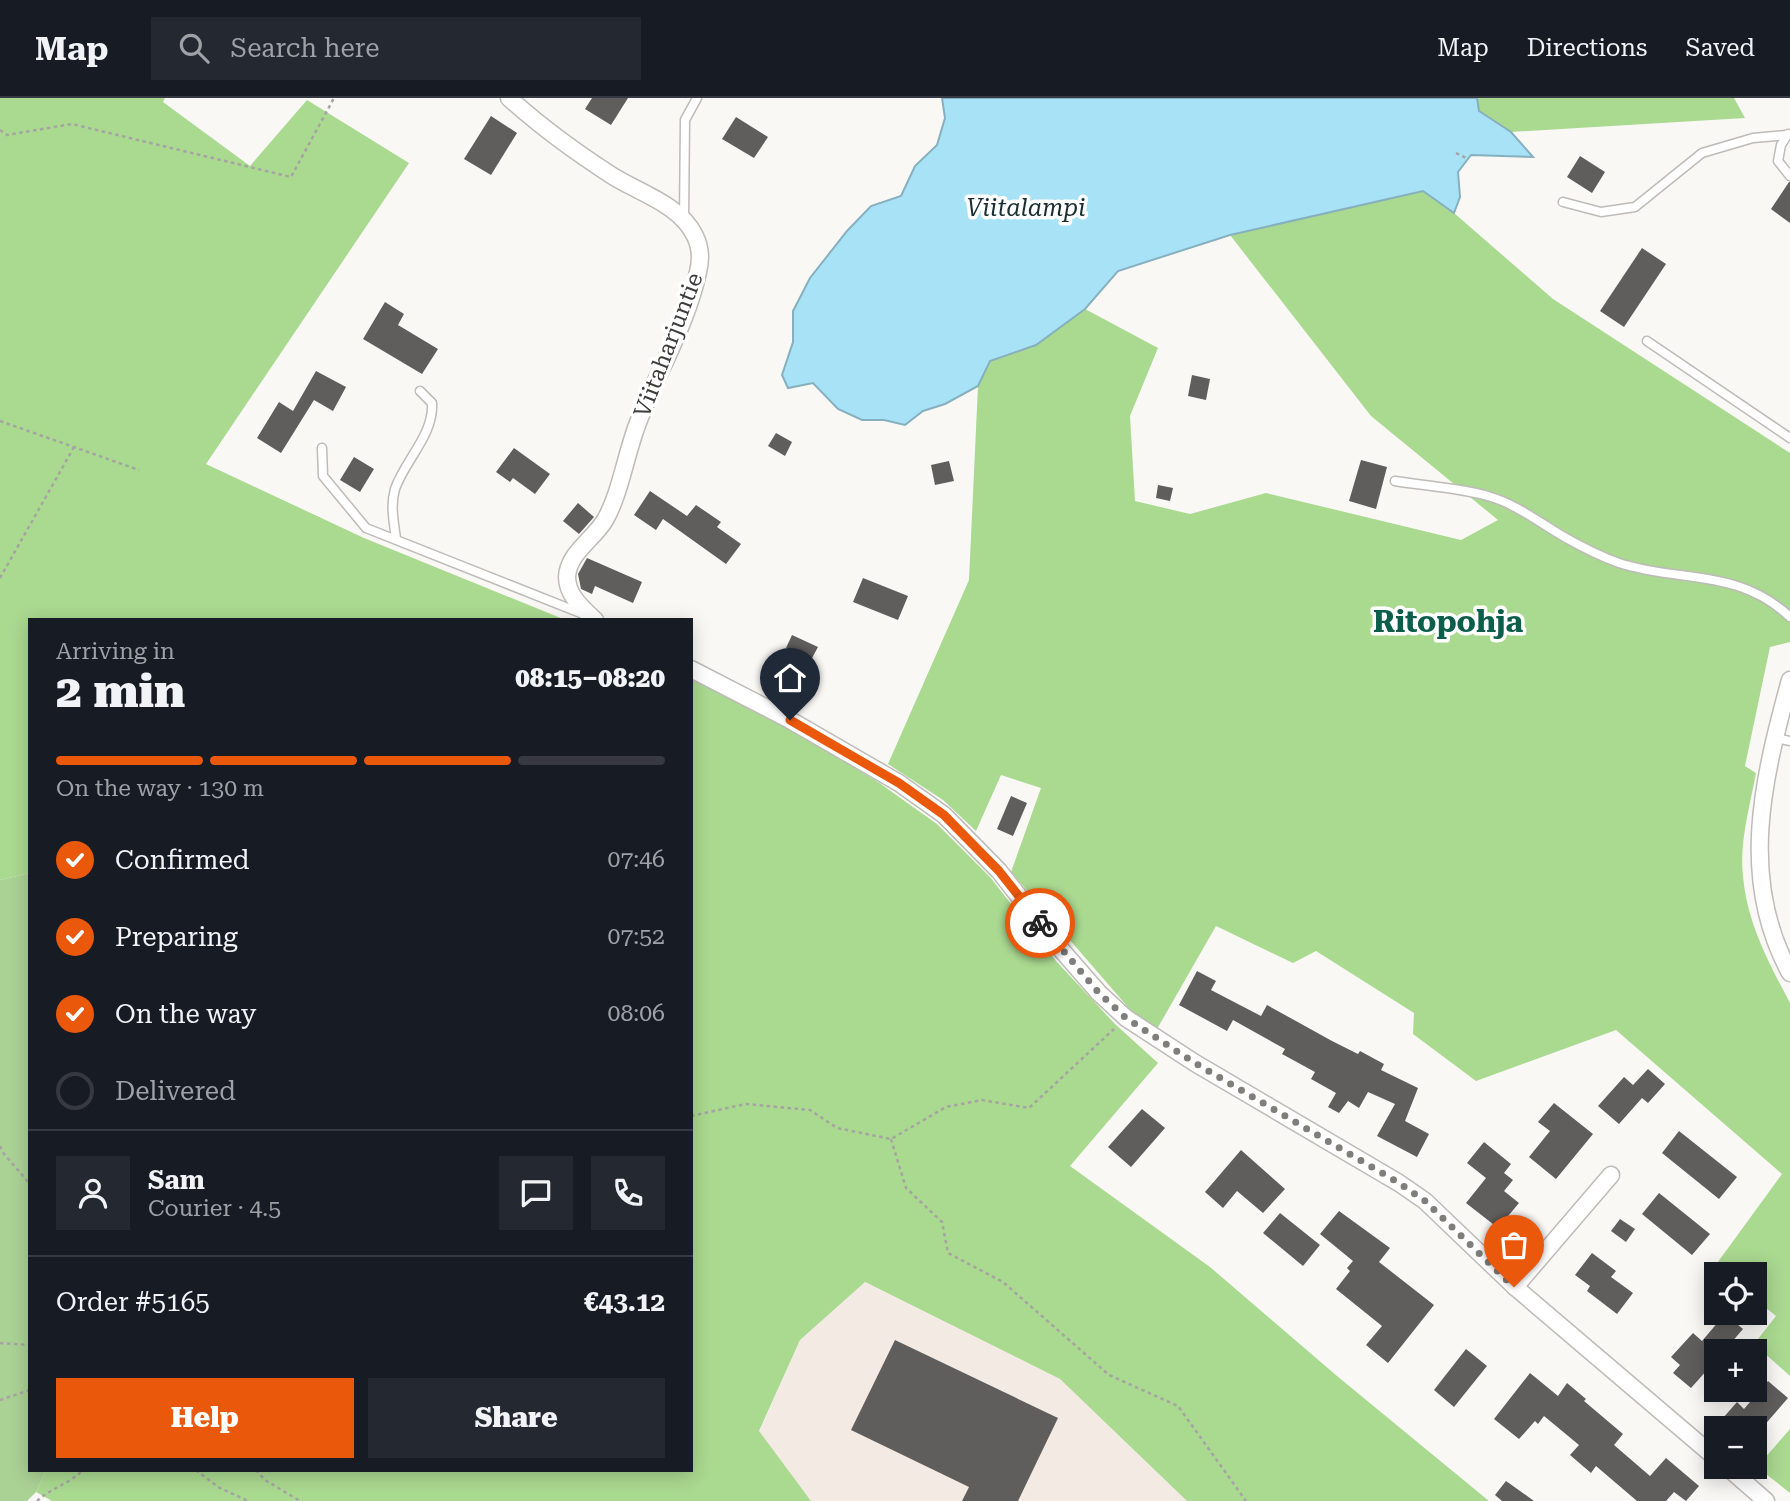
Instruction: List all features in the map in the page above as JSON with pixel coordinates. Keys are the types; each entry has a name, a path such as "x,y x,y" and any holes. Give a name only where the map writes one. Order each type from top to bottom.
{"street":[{"path":"509,98 545,131 614,177 684,218"},
{"name":"Viitaharjuntie","path":"594,618 569,591 567,575 574,557 606,519 638,421 685,314 695,284 701,255 696,236 684,218"},
{"path":"693,670 790,720 899,783 944,815 999,871 1058,946 1099,993 1126,1018 1195,1063 1425,1201 1514,1287 1704,1448"},
{"path":"1790,680 1783,740 1764,793 1759,837 1759,874 1764,907 1777,949 1790,973"},
{"path":"1514,1287 1611,1175"},
{"path":"1741,1479 1766,1501"}],"lane":[{"path":"684,218 685,120 697,98"},
{"path":"1789,133 1781,145 1778,161 1790,176"},
{"path":"1563,202 1601,212 1635,207 1702,153 1753,138 1789,133"},
{"path":"1647,341 1790,438"},
{"path":"396,539 392,506 396,488 433,418 432,403 419,391"},
{"path":"322,448 323,476 366,528 594,618"},
{"path":"1395,481 1490,497 1524,512 1566,539 1615,561 1638,569 1742,586 1767,597 1790,617"}],"path":[{"path":"0,130 7,135 72,124 291,177 334,98"},
{"path":"1456,153 1468,159"},
{"path":"0,421 139,470"},
{"path":"0,578 74,447"},
{"path":"693,1116 746,1104 810,1110 837,1128 891,1139 946,1107 982,1100 1029,1108 1126,1018"},
{"path":"891,1139 906,1188 942,1222 948,1253 1003,1282 1109,1375 1178,1406 1246,1501"},
{"path":"0,1146 28,1182"},
{"path":"0,1343 28,1345"},
{"path":"0,1400 28,1392"},
{"path":"37,1501 81,1472"},
{"path":"199,1472 218,1487 248,1501"},
{"path":"258,1472 265,1480 300,1501"}],"shaded area":[{"path":"864,1282 1060,1379 1187,1501 811,1501 759,1432 800,1340"}],"green space":[{"path":"0,98 165,98 163,102 250,166 307,100 409,163 206,464 364,538 561,618 28,618 28,873 0,880"},
{"path":"1477,98 1734,98 1745,118 1511,132 1479,111"},
{"path":"1423,191 1454,213 1553,299 1790,453 1790,642 1770,647 1745,766 1756,773 1742,863 1745,893 1754,926 1790,1003 1790,1376 1767,1356 1767,1339 1758,1339 1776,1316 1767,1309 1767,1262 1718,1262 1782,1174 1616,1030 1476,1081 1413,1034 1414,1013 1316,951 1293,963 1216,926 1157,1029 1133,1013 1011,872 1041,788 1001,775 976,831 943,800 888,764 969,580 978,386 990,361 1036,345 1085,309 1158,348 1130,416 1135,501 1190,514 1266,493 1461,540 1498,520 1371,416 1230,235"},
{"path":"693,678 783,724 878,782 937,824 990,877 1056,961 1115,1024 1158,1063 1070,1166 1210,1267 1489,1501 1187,1501 1060,1379 865,1282 800,1340 759,1431 811,1501 52,1501 36,1492 45,1472 693,1472"},
{"path":"28,873 28,1472 45,1472 36,1492 27,1501 0,1501 0,880"},
{"path":"1790,1429 1790,1493 1767,1475 1767,1455"}],"water":[{"name":"Viitalampi","path":"942,98 1477,98 1479,111 1511,132 1533,157 1471,155 1458,172 1460,197 1454,213 1423,191 1230,235 1118,271 1085,309 1036,345 990,361 978,386 945,404 923,411 905,425 884,420 862,420 838,409 813,383 788,388 782,375 793,342 793,311 810,278 847,231 871,206 901,196 915,166 937,145 945,118"}],"building":[{"path":"592,98 628,98 611,125 585,109"},
{"path":"491,116 517,133 491,175 464,159"},
{"path":"736,117 768,137 754,158 722,139"},
{"path":"1580,156 1605,172 1592,193 1567,177"},
{"path":"1790,182 1790,223 1771,209"},
{"path":"1642,248 1666,264 1624,327 1600,311"},
{"path":"385,302 404,314 398,325 438,349 422,374 363,339"},
{"path":"316,371 346,387 333,411 314,400 281,453 257,438 279,402 293,411"},
{"path":"1192,375 1210,379 1206,400 1188,396"},
{"path":"776,433 792,442 785,456 768,446"},
{"path":"514,448 550,474 535,494 513,478 510,482 496,472"},
{"path":"354,457 374,469 360,492 340,480"},
{"path":"1361,460 1387,467 1376,509 1349,501"},
{"path":"949,461 954,481 935,485 931,465"},
{"path":"1158,485 1173,488 1170,501 1156,498"},
{"path":"650,491 687,516 696,505 721,522 717,527 741,544 726,564 663,519 656,530 634,515"},
{"path":"578,503 594,517 579,534 563,521"},
{"path":"587,558 642,582 633,603 595,586 592,594 581,589 578,574"},
{"path":"863,578 908,596 898,620 853,602"},
{"path":"792,635 818,647 811,660 786,648"},
{"path":"1011,796 1027,803 1013,836 997,829"},
{"path":"1197,971 1216,981 1211,990 1261,1016 1267,1005 1332,1041 1358,1054 1360,1051 1384,1064 1381,1070 1418,1088 1405,1121 1429,1134 1417,1157 1377,1136 1395,1104 1368,1092 1359,1108 1348,1101 1339,1113 1328,1107 1336,1093 1311,1079 1315,1072 1282,1054 1285,1049 1233,1020 1227,1031 1179,1005"},
{"path":"1648,1069 1665,1084 1648,1103 1642,1098 1619,1124 1598,1106 1624,1077 1633,1085"},
{"path":"1554,1103 1593,1134 1556,1179 1529,1157 1550,1131 1538,1122"},
{"path":"1142,1109 1165,1128 1131,1167 1108,1147"},
{"path":"1679,1131 1737,1177 1719,1199 1662,1153"},
{"path":"1484,1142 1511,1164 1504,1173 1513,1180 1504,1191 1519,1203 1498,1228 1466,1203 1486,1178 1467,1163"},
{"path":"1241,1150 1285,1189 1263,1213 1237,1191 1223,1208 1205,1192"},
{"path":"1659,1193 1710,1234 1692,1255 1642,1214"},
{"path":"1339,1211 1390,1248 1379,1262 1434,1305 1388,1363 1366,1345 1382,1326 1336,1289 1350,1271 1347,1268 1353,1261 1320,1234"},
{"path":"1280,1213 1320,1245 1303,1266 1263,1233"},
{"path":"1620,1219 1635,1229 1626,1242 1611,1231"},
{"path":"1592,1253 1616,1271 1611,1277 1633,1293 1617,1314 1587,1291 1590,1286 1575,1275"},
{"path":"1716,1325 1738,1325 1743,1329 1734,1339 1704,1339 1704,1374 1691,1388 1673,1373 1680,1365 1671,1357 1693,1333 1702,1341"},
{"path":"895,1340 1058,1418 1018,1501 962,1501 969,1487 851,1430"},
{"path":"1466,1349 1487,1366 1454,1407 1434,1390"},
{"path":"1530,1373 1558,1396 1567,1383 1586,1399 1584,1401 1623,1434 1614,1445 1650,1476 1666,1458 1699,1486 1686,1501 1674,1492 1666,1501 1637,1501 1596,1466 1591,1473 1570,1455 1579,1445 1544,1416 1538,1424 1535,1421 1519,1439 1494,1419"},
{"path":"1767,1382 1788,1398 1767,1422 1767,1416 1725,1416 1737,1402 1744,1409 1750,1402 1767,1402"},
{"path":"1506,1481 1534,1501 1502,1501 1495,1495"}],"way so far":[{"path":"1040,923 1099,993 1126,1018 1195,1063 1425,1201 1514,1287"}],"district":[{"name":"Ritopohja","path":"1448,622"}],"route":[{"path":"790,720 899,783 944,815 999,871 1040,923"}]}
